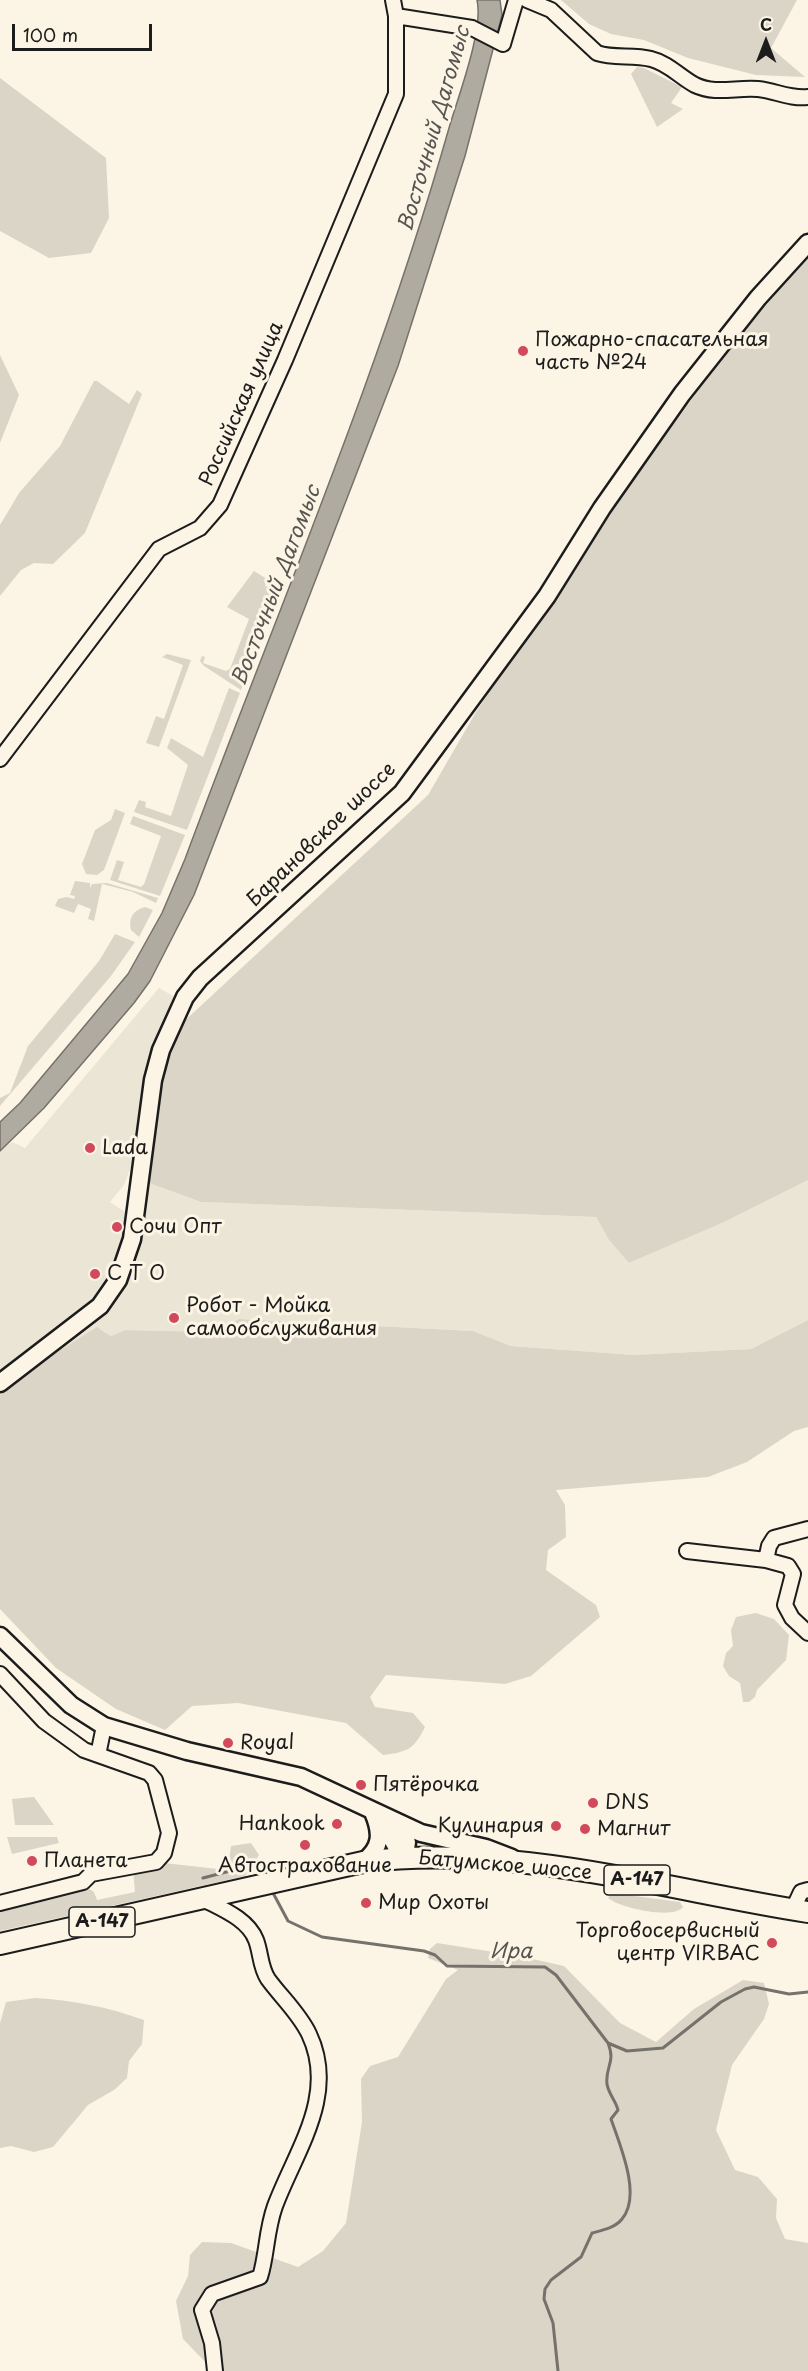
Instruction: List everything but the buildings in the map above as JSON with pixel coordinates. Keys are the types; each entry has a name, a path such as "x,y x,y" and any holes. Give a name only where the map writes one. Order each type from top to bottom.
{"highway":[{"name":"Батумское шоссе","path":"0,1944 363,1862 404,1857 530,1865 651,1882 801,1910"}],"main road":[{"name":"Барановское шоссе","path":"0,1383 100,1306 118,1280 132,1239 153,1080 161,1050 185,997 200,978 402,793 547,596 602,508 682,394 758,298 808,243"},
{"path":"0,1636 71,1705 104,1726 187,1751 301,1777 373,1812 382,1821 404,1857"},
{"path":"363,1862 371,1856 379,1843 380,1831 373,1812"},
{"name":"А-147","path":"373,1812 421,1833 486,1848 530,1865"}],"street":[{"name":"Российская улица","path":"0,759 159,549 200,528 220,505 285,360 396,94 396,16 393,0"},
{"path":"396,16 472,28 503,44 516,0"},
{"path":"527,0 551,10 597,53 605,56 639,56 654,60 695,85 713,91 761,90 795,98 808,97"},
{"path":"766,1560 774,1538 808,1529"},
{"path":"687,1551 766,1560 788,1566 792,1570 785,1605 792,1617 808,1633"},
{"path":"0,1674 44,1721 84,1750 149,1773 155,1780 169,1833 164,1853 156,1862 91,1874 83,1882 0,1903"},
{"path":"98,1755 104,1726"},
{"path":"801,1910 801,1892 808,1890"},
{"path":"203,1899 241,1920 251,1930 268,1978 309,2033 318,2060 320,2084 307,2136 276,2205 266,2235 260,2277 212,2294 202,2310 212,2343 215,2371"}],"shaded area":[{"path":"477,0 500,0 502,15 465,156 398,366 194,895 150,981 134,1003 44,1108 0,1151 0,1122 20,1103 128,974 162,913 185,859 324,496 390,314 421,221 474,45 478,13"},
{"path":"561,0 797,0 771,48 805,77 756,75 688,58 644,40 611,34 589,24"},
{"path":"637,67 644,68 682,87 671,103 683,109 657,127 631,74"},
{"path":"0,78 106,158 109,218 91,253 49,258 0,231"},
{"path":"808,258 808,1180 722,1223 629,1263 609,1240 596,1217 201,1202 149,1183 161,1075 179,1026 428,795 476,712 616,504 697,392 786,280"},
{"path":"0,355 19,395 0,443"},
{"path":"94,381 129,404 137,390 142,394 85,533 53,564 34,563 21,570 0,596 0,525 19,493 60,446"},
{"path":"254,571 270,581 265,585 266,587 273,583 281,587 241,690 200,661 202,656 205,657 203,663 226,671 230,669 249,619 227,607"},
{"path":"167,654 191,660 159,747 146,743 156,716 164,719 183,665 162,657"},
{"path":"229,688 240,693 187,830 134,812 139,800 146,802 145,807 171,816 188,765 167,748 171,738 203,757"},
{"path":"115,809 125,813 104,870 97,875 86,874 82,864 95,830 111,820"},
{"path":"133,816 185,835 160,896 110,880 117,860 124,862 118,880 141,887 144,884 161,836 130,824"},
{"path":"75,881 90,883 90,888 92,884 107,883 158,898 156,903 133,892 102,884 94,921 88,919 91,909 78,904 74,913 55,906 58,899 67,897 74,899 75,896 70,895"},
{"path":"145,907 153,910 139,937 131,930 130,922 135,912"},
{"path":"115,934 135,942 111,976 0,1106 0,1098 10,1093 28,1046 99,961"},
{"path":"159,988 175,997 145,1071 135,1164 132,1164 124,1185 110,1202 130,1215 149,1183 201,1202 596,1217 609,1240 629,1263 722,1223 808,1180 808,1320 751,1349 634,1355 511,1346 473,1331 239,1319 212,1332 125,1330 111,1336 101,1329 31,1369 0,1395 0,1151 12,1142 25,1148"},
{"path":"239,1319 473,1331 511,1346 634,1355 751,1349 808,1320 808,1427 794,1431 747,1462 708,1477 556,1490 565,1505 566,1537 548,1550 546,1570 596,1605 600,1617 531,1676 505,1684 386,1675 370,1697 375,1707 413,1713 425,1727 413,1745 404,1751 383,1755 346,1723 238,1703 192,1706 165,1730 116,1709 56,1668 0,1609 0,1395 31,1369 97,1327 111,1336 125,1330 212,1332"},
{"path":"756,1613 774,1619 789,1635 786,1660 757,1690 755,1697 749,1702 743,1702 740,1683 729,1676 723,1666 726,1653 733,1646 731,1630 736,1617"},
{"path":"34,1797 54,1825 15,1825 12,1799"},
{"path":"7,1837 57,1837 59,1843 12,1854"},
{"path":"251,1843 259,1855 245,1876 0,1931 0,1906 83,1885 94,1892 97,1900 135,1892 133,1870 164,1863 228,1868 231,1846"},
{"path":"612,1893 680,1902 683,1907 678,1911 658,1913 635,1909 608,1898"},
{"path":"437,1943 519,1956 564,1966 620,2023 656,2042 694,2009 743,1980 764,1983 769,2004 764,2019 732,2065 716,2130 735,2170 758,2177 777,2199 776,2218 785,2239 808,2243 808,2371 214,2371 183,2339 176,2301 188,2276 190,2255 202,2242 231,2243 298,2267 323,2251 346,2223 362,2122 361,2079 370,2066 398,2057 446,1979 458,1970 428,1958 430,1949"},
{"path":"35,1998 90,2005 144,2020 142,2044 129,2061 127,2078 114,2090 88,2105 53,2147 34,2152 11,2146 0,2148 0,2023 6,2002"}],"waterway":[{"name":"Ира","path":"203,1878 257,1864 264,1867 267,1877"},
{"name":"Ира","path":"272,1891 288,1921 322,1937 424,1951 435,1955 447,1966 545,1967 556,1975 608,2043 627,2051 663,2048 721,2002 745,1989 754,1987 789,1994 808,1992"},
{"path":"558,2371 553,2323 544,2299 545,2289 551,2280 581,2257 592,2233 612,2227 622,2219 628,2209 630,2197 630,2184 624,2156 611,2119 618,2110 607,2084 607,2073 611,2060 608,2043"}],"place":[{"name":"Пожарно-спасательная часть №24","path":"523,351"},
{"name":"Lada","path":"90,1148"},
{"name":"Сочи Опт","path":"117,1227"},
{"name":"С Т О","path":"95,1274"},
{"name":"Робот - Мойка самообслуживания","path":"174,1318"},
{"name":"Royal","path":"228,1743"},
{"name":"Пятёрочка","path":"361,1785"},
{"name":"DNS","path":"593,1803"},
{"name":"Hankook","path":"337,1824"},
{"name":"Кулинария","path":"556,1826"},
{"name":"Магнит","path":"585,1829"},
{"name":"Автострахование","path":"305,1845"},
{"name":"Планета","path":"32,1861"},
{"name":"Мир Охоты","path":"366,1903"},
{"name":"Торговосервисный центр VIRBAC","path":"772,1943"}],"water label":[{"name":"Восточный Дагомыс","path":"435,129"},
{"name":"Восточный Дагомыс","path":"277,586"}]}
